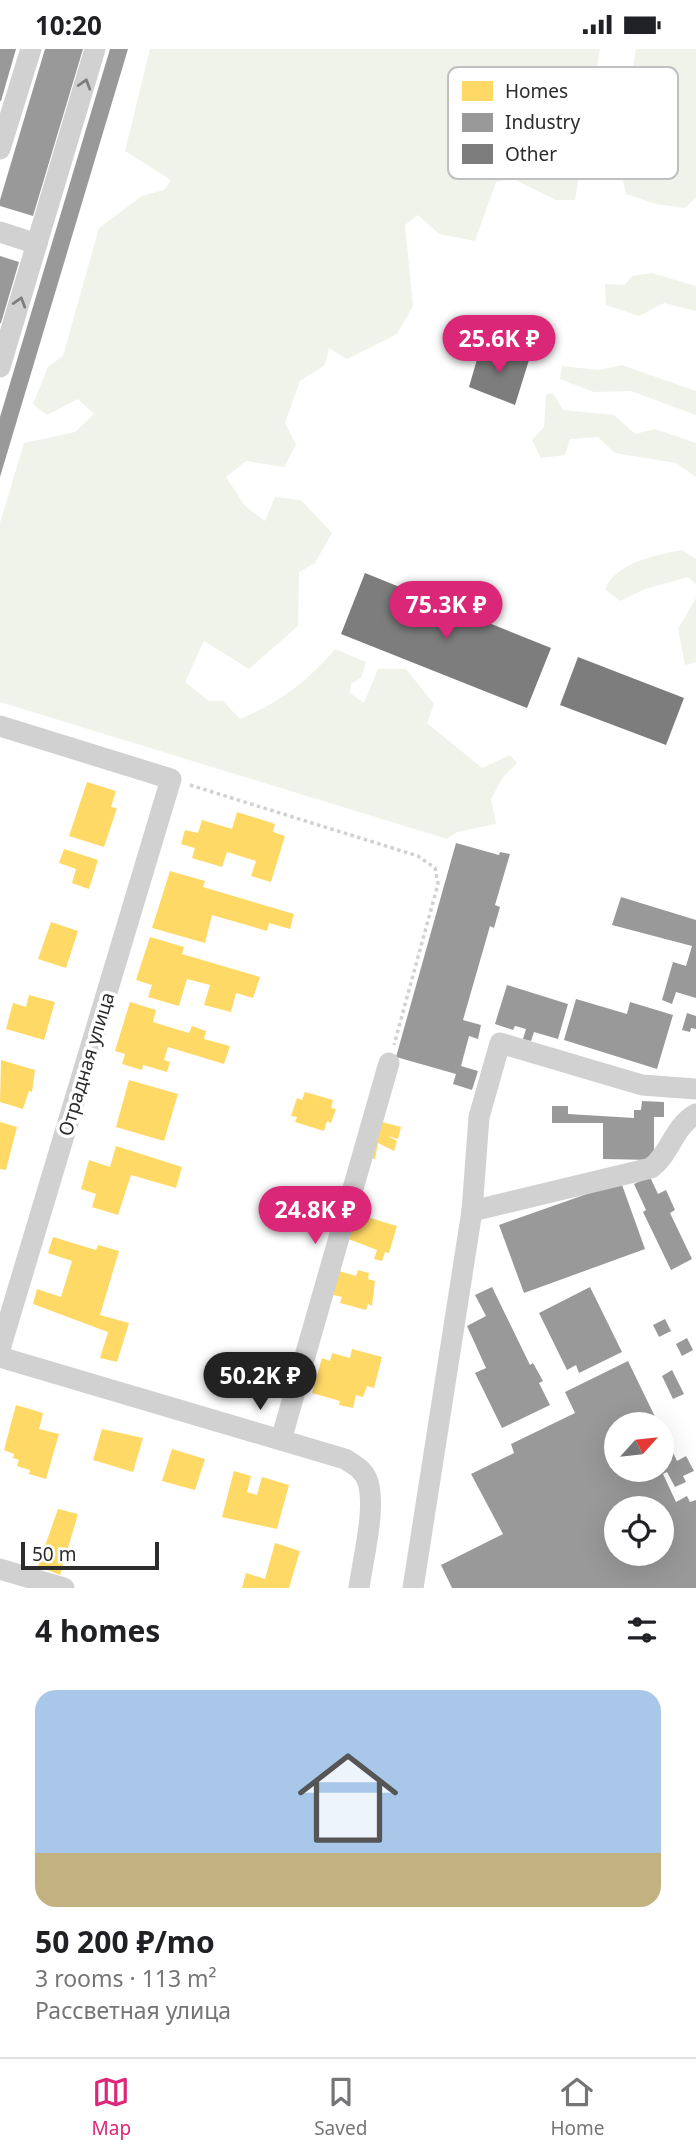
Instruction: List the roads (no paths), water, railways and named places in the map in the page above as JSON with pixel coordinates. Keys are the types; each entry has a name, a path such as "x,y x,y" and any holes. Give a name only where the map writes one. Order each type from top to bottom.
{"street":[{"path":"0,149 30,49"},
{"path":"0,367 95,49"},
{"path":"0,232 37,244"},
{"name":"Отрадная улица","path":"0,726 171,779 0,1349"},
{"path":"413,1588 472,1211 479,1117 500,1043 642,1085 696,1089"},
{"path":"281,1440 389,1063"},
{"path":"472,1211 651,1168 665,1154 676,1130 696,1114"},
{"path":"0,1357 345,1459 361,1468 368,1481 371,1502 359,1588"},
{"path":"0,1569 64,1588"}]}
